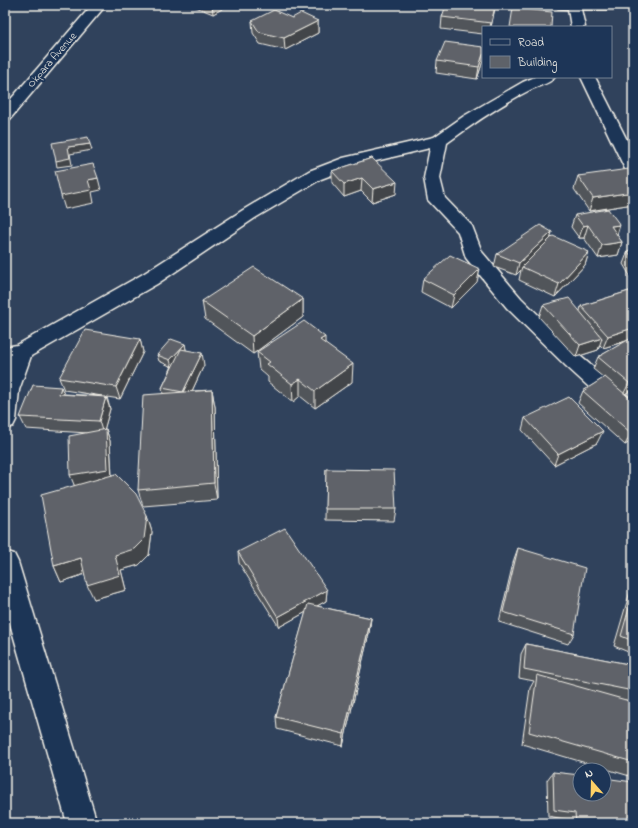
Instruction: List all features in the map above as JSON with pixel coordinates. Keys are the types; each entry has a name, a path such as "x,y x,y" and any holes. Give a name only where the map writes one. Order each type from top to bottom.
{"street":[{"name":"Okpara Avenue","path":"5,116 11,100 99,5"},
{"path":"578,26 571,5 627,5"},
{"path":"5,420 13,353 150,279 249,214 315,175 349,162 439,141 470,119 528,85 546,78"},
{"path":"588,78 633,169"},
{"path":"439,141 432,178 437,200 466,230 473,254 514,303 573,361 633,414"},
{"path":"5,562 82,823"}],"building":[{"path":"454,5 480,5 495,7 491,23 442,17 445,8 455,9"},
{"path":"513,8 552,12 551,26 510,26"},
{"path":"274,10 292,18 301,13 318,21 284,38 259,32 252,21"},
{"path":"445,42 482,47 482,57 479,67 437,61"},
{"path":"88,137 90,144 68,147 70,158 56,161 52,143"},
{"path":"372,158 397,182 373,189 362,178 344,184 332,171"},
{"path":"93,164 98,178 88,180 91,190 61,196 55,171"},
{"path":"629,169 633,174 633,192 593,198 578,176"},
{"path":"608,209 620,225 611,226 622,242 602,245 588,225 583,226 575,215"},
{"path":"540,225 552,232 519,263 497,254"},
{"path":"553,236 589,252 559,284 522,267"},
{"path":"628,251 633,251 633,260"},
{"path":"450,255 480,269 454,295 423,279"},
{"path":"254,267 303,299 252,336 202,301"},
{"path":"629,291 633,295 633,328 608,336 581,306"},
{"path":"569,298 602,338 580,345 543,305"},
{"path":"304,321 325,337 320,340 353,364 315,391 300,379 292,384 267,364 270,362 257,352"},
{"path":"85,330 140,339 116,387 59,378"},
{"path":"633,337 633,380 629,383 598,357"},
{"path":"171,339 185,344 170,360 157,355"},
{"path":"181,349 202,353 183,392 162,388"},
{"path":"605,377 633,401 633,431 631,433 583,391"},
{"path":"33,385 61,387 59,394 106,397 99,421 20,417"},
{"path":"212,390 214,483 138,490 143,395"},
{"path":"569,397 603,431 558,454 525,418"},
{"path":"106,429 108,469 70,475 69,436"},
{"path":"326,469 394,470 396,509 325,509"},
{"path":"116,474 136,494 147,516 144,539 134,549 115,555 120,575 87,585 81,558 54,566 41,495"},
{"path":"285,528 327,590 278,617 238,552"},
{"path":"518,548 585,568 574,634 503,612"},
{"path":"633,594 633,641 621,636"},
{"path":"308,604 371,618 344,734 276,717"},
{"path":"526,644 633,665 633,691 524,669"},
{"path":"537,675 633,702 633,762 529,732"},
{"path":"553,772 572,774 572,802 612,802 612,779 633,782 633,823 576,823 575,813 554,810"}]}
